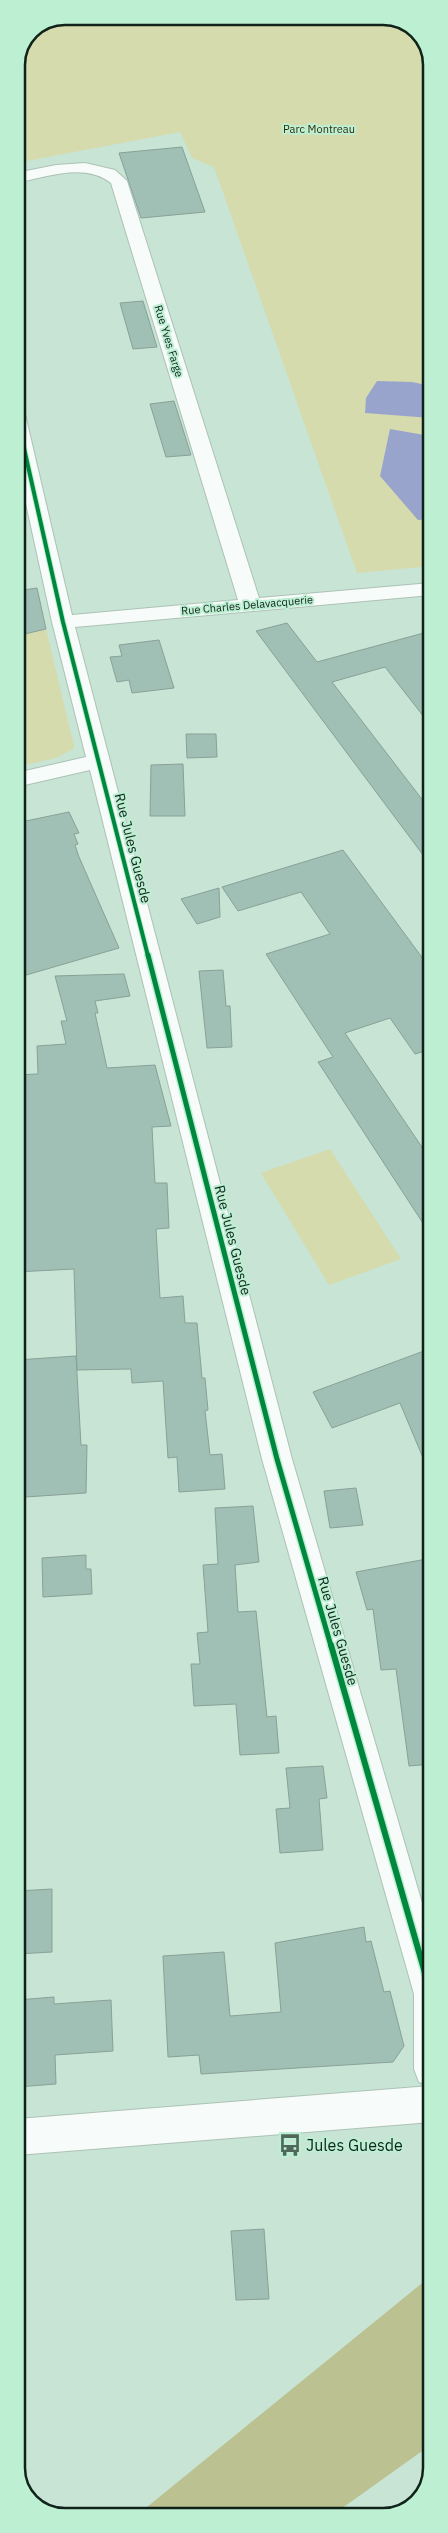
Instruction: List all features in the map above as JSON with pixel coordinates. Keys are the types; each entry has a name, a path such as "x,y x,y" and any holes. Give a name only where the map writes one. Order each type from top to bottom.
{"street":[{"name":"Rue Yves Farge","path":"25,177 89,167 102,169 119,181 250,604"},
{"name":"Rue Jules Guesde","path":"25,454 63,622 277,1459 423,1966"},
{"name":"Rue Charles Delavacquerie","path":"63,622 423,589"},
{"path":"25,778 99,761"},
{"path":"25,2136 423,2105"}],"green space":[{"name":"Parc Montreau","path":"65,25 386,25 394,26 405,32 419,47 423,60 423,567 357,573 214,167 192,158 180,132 25,161 25,65 28,50 43,32 50,28"},
{"path":"46,629 74,746 73,749 56,758 25,765 25,634"},
{"path":"330,1149 401,1259 329,1285 261,1173"},
{"path":"423,2282 423,2450 342,2508 146,2508"}],"water":[{"path":"377,381 412,382 423,384 423,417 365,413 366,398"},
{"path":"390,429 423,435 423,520 418,520 380,476"}],"building":[{"path":"182,147 205,212 141,218 119,153"},
{"path":"143,301 157,347 133,349 120,303"},
{"path":"174,401 191,455 166,457 150,404"},
{"path":"37,588 46,629 25,634 25,590"},
{"path":"287,623 317,662 423,633 423,716 385,667 332,682 423,801 423,855 256,631"},
{"path":"159,640 174,688 132,693 129,680 117,682 110,657 122,656 119,645"},
{"path":"186,734 216,734 217,757 187,758"},
{"path":"183,764 185,816 150,816 151,765"},
{"path":"69,812 79,833 74,834 78,844 75,845 79,857 119,948 25,975 25,821"},
{"path":"343,850 423,959 423,1052 415,1054 390,1018 345,1033 423,1149 423,1223 318,1062 333,1057 266,954 330,934 301,892 238,911 222,887"},
{"path":"219,888 220,917 197,924 181,899"},
{"path":"223,970 226,1006 230,1006 232,1047 207,1048 199,971"},
{"path":"124,974 130,996 95,1001 98,1013 95,1013 107,1068 155,1065 171,1126 152,1127 155,1183 167,1183 169,1228 156,1229 160,1298 183,1296 185,1323 197,1323 202,1378 205,1378 208,1410 205,1411 210,1455 222,1454 225,1489 179,1492 177,1457 168,1458 163,1381 132,1383 131,1369 77,1370 74,1269 25,1272 25,1075 38,1074 37,1046 66,1044 61,1021 67,1021 55,976"},
{"path":"423,1351 423,1458 400,1403 332,1428 313,1392"},
{"path":"76,1356 81,1445 87,1445 86,1493 25,1497 25,1359"},
{"path":"356,1488 363,1525 330,1528 324,1491"},
{"path":"253,1506 259,1562 235,1565 238,1612 256,1611 267,1717 276,1716 279,1753 240,1755 236,1704 194,1706 191,1664 200,1664 197,1633 208,1632 203,1565 218,1564 215,1508"},
{"path":"86,1555 86,1569 91,1569 92,1594 43,1597 42,1558"},
{"path":"423,1560 423,1765 409,1766 396,1669 381,1670 373,1609 367,1610 356,1572"},
{"path":"323,1766 327,1798 319,1799 323,1850 280,1853 276,1809 290,1808 286,1768"},
{"path":"52,1889 52,1952 25,1954 25,1891"},
{"path":"364,1927 366,1942 371,1941 384,1992 390,1991 404,2046 393,2062 201,2074 199,2055 168,2057 163,1956 224,1952 230,2016 281,2012 275,1943"},
{"path":"54,1997 54,2004 111,2000 113,2051 55,2055 56,2084 25,2086 25,1999"},
{"path":"264,2229 269,2299 236,2300 231,2231"}],"cycle path":[{"path":"25,454 63,622 277,1459 423,1966"}],"place":[{"name":"Jules Guesde","path":"290,2145"}]}
